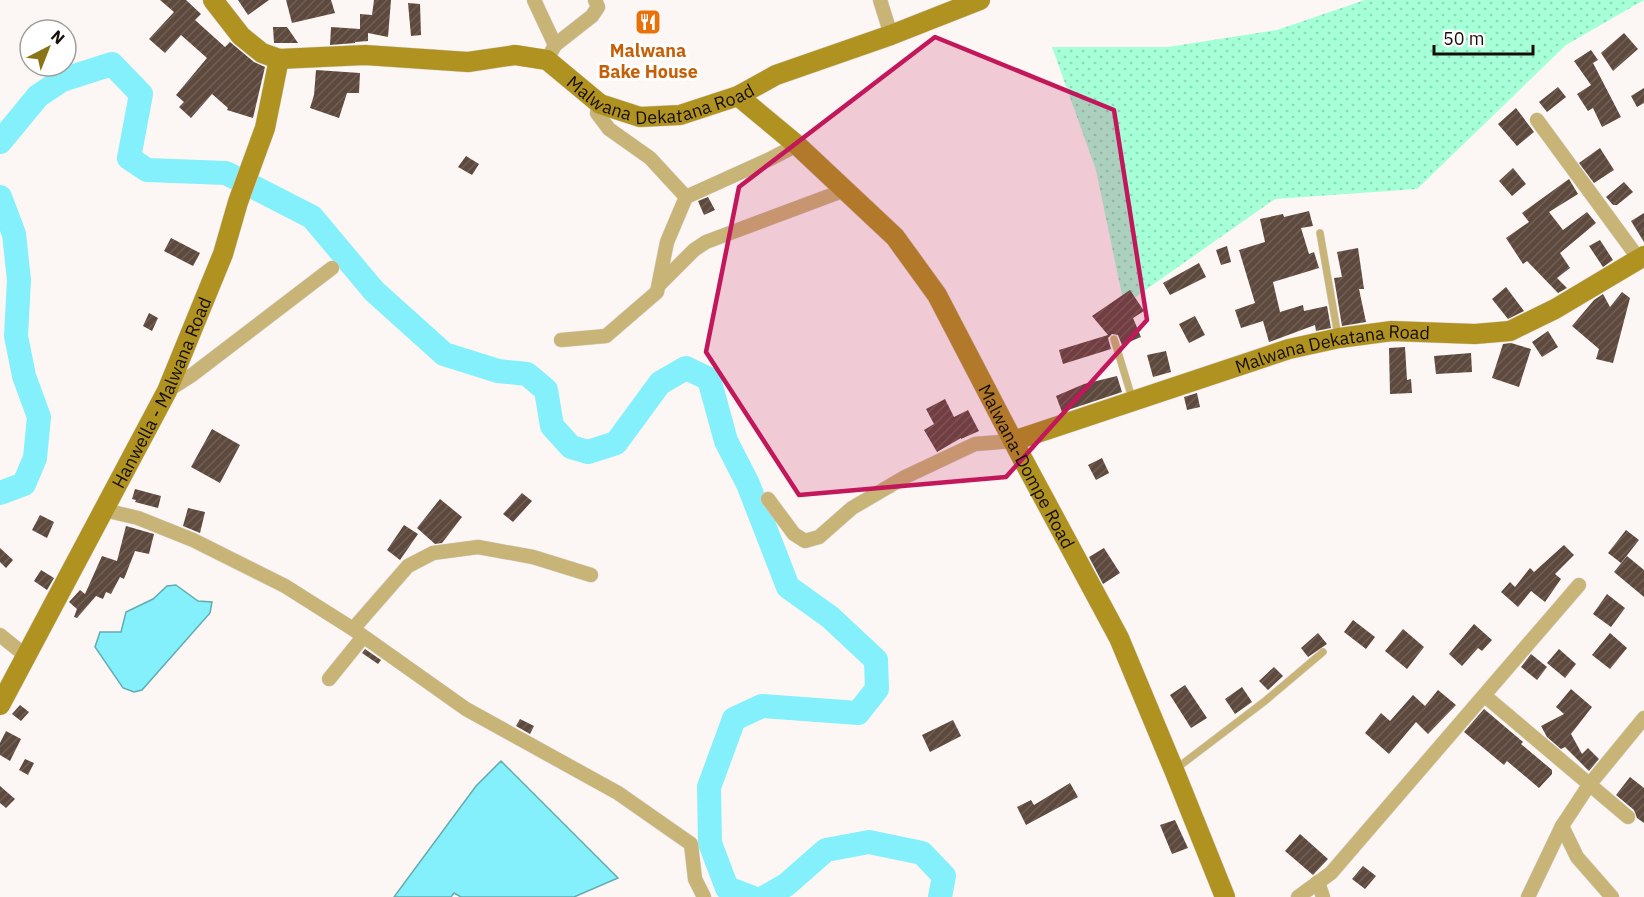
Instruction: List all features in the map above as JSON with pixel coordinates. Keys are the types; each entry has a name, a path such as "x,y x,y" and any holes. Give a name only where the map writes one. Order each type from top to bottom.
{"street":[{"name":"Malwana Dekatana Road","path":"213,0 241,36 262,53 279,59 365,55 468,62 551,52 600,104 640,117 680,115 738,96 776,75 891,35 980,0"},
{"path":"534,0 551,52 592,16 598,7 595,0"},
{"path":"880,0 891,35"},
{"name":"Hanwella - Malwana Road","path":"0,705 167,391 224,254 238,202 265,128 279,59"},
{"name":"Malwana-Dompe Road","path":"738,96 797,145 895,237 937,295 1119,638 1225,897"},
{"path":"600,104 597,113 609,129 650,158 686,197"},
{"path":"1537,120 1641,257"},
{"path":"561,340 606,336 657,292 667,242 686,197 797,145"},
{"path":"660,284 694,250 706,242 845,190"},
{"name":"Malwana Dekatana Road","path":"1013,441 1289,349 1339,338 1392,331 1475,334 1510,331 1555,309 1641,257"},
{"path":"167,391 192,375 332,268"},
{"path":"768,499 794,534 805,541 819,537 852,508 905,477 975,444 1013,441"},
{"path":"104,510 138,519 193,540 285,586 358,633 466,709 618,793 691,844 695,879 704,897"},
{"path":"329,679 358,633 408,566 433,553 478,547 533,557 591,575"},
{"path":"1298,897 1331,873 1579,585"},
{"path":"0,635 26,656"},
{"path":"1485,696 1628,817"},
{"path":"1528,897 1562,826 1589,784 1644,718"},
{"path":"1562,826 1577,857 1612,897"},
{"path":"1318,882 1323,897"}],"lane":[{"path":"1320,233 1339,338"},
{"path":"1113,339 1133,401"},
{"path":"1174,770 1323,652"}],"highlighted area":[{"path":"935,37 1114,110 1147,320 1006,477 799,495 706,352 739,187"}],"green space":[{"path":"1365,0 1644,0 1566,45 1417,189 1275,199 1124,305 1096,170 1052,47 1168,47 1277,30"}],"water":[{"path":"176,585 198,601 212,602 210,613 142,690 134,692 123,688 95,647 100,632 121,632 126,612 153,599 167,586"},
{"path":"501,761 618,878 574,897 461,897 454,893 451,897 394,897 476,786"}],"building":[{"path":"160,0 186,0 201,14 195,20 225,47 230,42 254,62 265,67 253,118 227,110 228,108 212,94 191,118 179,107 184,102 176,95 207,58 181,35 165,53 149,39 174,12"},
{"path":"238,0 269,0 248,15"},
{"path":"286,0 331,0 335,13 292,23"},
{"path":"374,0 391,0 388,37 368,33 368,41 330,45 331,27 360,29 360,14 372,15"},
{"path":"408,3 420,4 421,35 411,36"},
{"path":"273,27 287,27 298,43 274,43"},
{"path":"1624,33 1638,49 1613,71 1601,53"},
{"path":"1591,50 1598,60 1593,63 1621,117 1602,127 1593,108 1588,111 1577,94 1591,85 1574,61"},
{"path":"316,70 360,73 359,93 347,93 339,118 310,108 314,95"},
{"path":"1558,87 1566,97 1547,112 1539,102"},
{"path":"1644,88 1644,103 1637,107 1631,96"},
{"path":"1516,108 1534,132 1517,146 1498,124"},
{"path":"1600,148 1614,170 1594,183 1579,163"},
{"path":"466,156 479,164 472,175 458,167"},
{"path":"1513,168 1526,184 1512,196 1499,181"},
{"path":"1569,179 1578,194 1549,212 1563,230 1587,212 1596,223 1560,253 1570,268 1557,278 1567,288 1558,293 1527,261 1523,264 1506,238 1529,222 1522,213"},
{"path":"1624,182 1633,192 1617,205 1613,205 1606,197"},
{"path":"708,197 715,210 704,215 698,201"},
{"path":"1309,211 1313,226 1301,228 1309,254 1314,252 1319,268 1273,282 1280,312 1303,305 1304,311 1327,306 1331,328 1316,331 1315,325 1269,342 1263,321 1241,328 1235,310 1255,303 1239,250 1265,242 1260,219 1283,214 1284,217"},
{"path":"1644,213 1644,242 1631,221"},
{"path":"171,238 200,253 193,266 164,251"},
{"path":"1600,240 1613,260 1603,267 1589,246"},
{"path":"1227,246 1231,262 1221,265 1216,250"},
{"path":"1358,248 1364,289 1359,289 1366,322 1342,326 1334,278 1342,277 1337,252"},
{"path":"1199,263 1206,277 1170,295 1163,283"},
{"path":"1506,287 1524,311 1508,319 1492,299"},
{"path":"1130,290 1144,311 1133,318 1141,337 1122,345 1118,335 1112,334 1108,338 1111,349 1063,364 1059,350 1108,335 1092,316"},
{"path":"1622,292 1630,298 1613,363 1596,359 1599,349 1572,326 1594,300 1603,294 1610,307"},
{"path":"149,313 158,318 152,331 143,326"},
{"path":"1195,316 1205,335 1189,343 1179,324"},
{"path":"1548,331 1558,347 1542,357 1532,342"},
{"path":"1511,343 1531,349 1519,387 1492,378 1503,344"},
{"path":"1405,347 1407,380 1411,379 1412,393 1390,394 1389,348"},
{"path":"1166,351 1171,372 1153,377 1147,355"},
{"path":"1471,353 1472,372 1436,374 1434,356"},
{"path":"1117,376 1122,392 1062,412 1056,396 1084,384"},
{"path":"1197,393 1200,407 1187,410 1184,397"},
{"path":"945,399 954,417 968,410 979,431 937,452 924,430 934,424 926,409"},
{"path":"212,429 240,445 220,483 191,467"},
{"path":"1102,458 1109,473 1096,480 1088,465"},
{"path":"135,489 161,496 158,508 135,502 136,500 132,499"},
{"path":"522,493 532,501 513,522 503,514"},
{"path":"440,499 462,517 442,543 435,544 417,528"},
{"path":"188,508 205,512 200,533 183,526"},
{"path":"40,515 54,522 47,538 32,530"},
{"path":"404,525 418,534 400,560 387,550"},
{"path":"126,526 154,534 149,554 135,551 124,579 120,577 111,594 106,592 103,599 96,596 77,618 74,617 77,609 69,602 80,590 85,594 102,556 117,561"},
{"path":"1626,530 1639,540 1621,563 1608,553"},
{"path":"1564,545 1574,555 1555,574 1561,579 1545,602 1531,591 1518,607 1501,592 1510,582 1515,587 1530,568 1534,572"},
{"path":"0,548 13,560 6,568 0,562"},
{"path":"1104,548 1120,573 1103,584 1089,557"},
{"path":"1627,556 1644,570 1644,597 1614,572"},
{"path":"41,570 54,578 47,590 34,581"},
{"path":"1607,594 1625,608 1611,627 1593,614"},
{"path":"1353,620 1375,637 1366,649 1344,632"},
{"path":"1474,624 1492,640 1482,651 1478,648 1462,666 1449,654"},
{"path":"1403,629 1424,647 1407,669 1385,651"},
{"path":"1318,633 1327,644 1308,657 1301,648"},
{"path":"1610,633 1627,648 1610,669 1592,655"},
{"path":"365,649 381,660 378,664 362,653"},
{"path":"1559,649 1576,664 1565,678 1547,663"},
{"path":"1531,654 1547,667 1537,680 1521,667"},
{"path":"1274,667 1283,676 1268,690 1259,681"},
{"path":"1185,685 1207,718 1191,728 1170,695"},
{"path":"1242,687 1252,702 1235,714 1225,699"},
{"path":"1571,689 1592,707 1571,734 1582,754 1588,748 1599,759 1589,771 1565,747 1561,749 1547,737 1541,726 1564,714 1556,707"},
{"path":"1438,690 1456,705 1428,734 1416,722 1389,754 1365,733 1381,713 1390,721 1413,695 1425,706"},
{"path":"20,705 29,712 21,721 12,714"},
{"path":"1484,709 1552,770 1552,774 1539,788 1507,761 1504,765 1464,732"},
{"path":"520,719 534,726 530,734 516,726"},
{"path":"953,720 961,736 930,752 922,735"},
{"path":"6,731 21,739 10,761 0,755 0,743"},
{"path":"25,759 34,763 28,775 19,770"},
{"path":"1630,777 1644,788 1644,823 1637,818 1634,810 1616,795"},
{"path":"1070,783 1078,797 1026,825 1017,807 1031,800 1034,805"},
{"path":"0,786 15,799 6,808 0,803"},
{"path":"1175,820 1188,848 1172,854 1160,825"},
{"path":"1300,834 1328,859 1313,875 1285,851"},
{"path":"1363,866 1376,876 1365,889 1352,879"}],"waterway":[{"path":"0,142 38,96 62,80 112,64 141,94 129,158 147,170 226,173 312,217 374,291 444,354 498,371 527,374 546,390 552,426 571,447 588,452 616,443 660,383 686,368 709,379 726,441 748,484 788,587 830,617 876,660 877,689 858,713 762,706 734,719 709,787 710,843 727,888 751,897"},
{"path":"0,197 14,234 19,280 16,336 24,376 39,417 35,458 24,484 0,493"},
{"path":"765,897 786,885 826,850 869,842 922,853 944,876 940,897"}],"place":[{"name":"Malwana Bake House","path":"648,22"}]}
